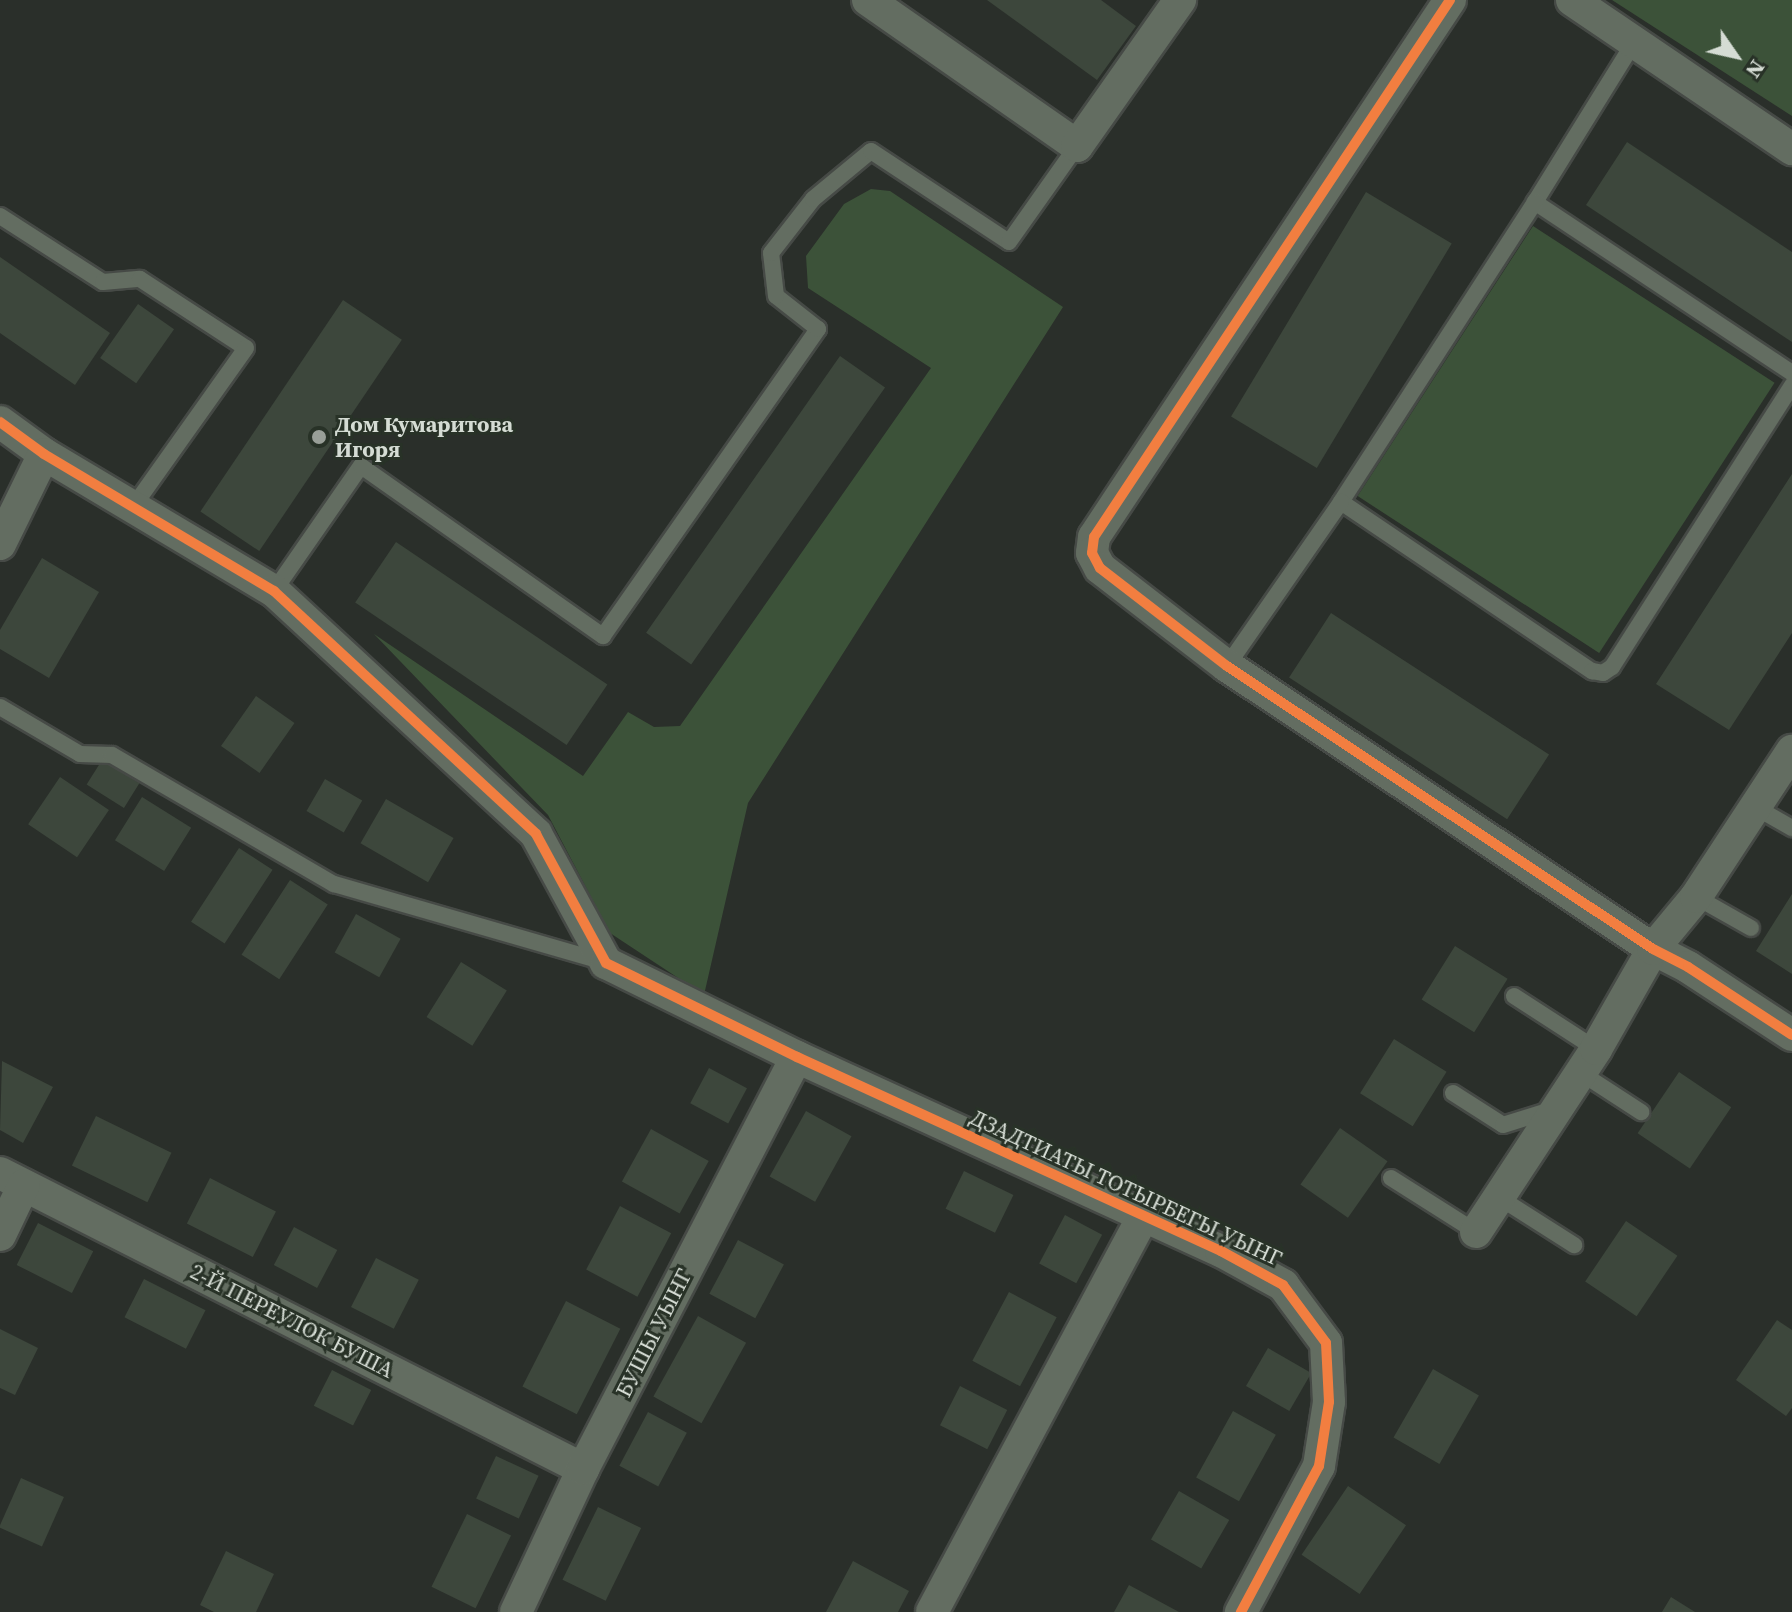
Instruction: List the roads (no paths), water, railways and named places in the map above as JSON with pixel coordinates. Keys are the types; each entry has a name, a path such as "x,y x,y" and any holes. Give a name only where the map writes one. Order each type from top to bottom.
{"street":[{"path":"868,0 1077,146 1180,0"},
{"path":"1450,0 1094,537 1092,553 1100,568 1227,666 1653,949 1688,967 1792,1035"},
{"path":"1572,0 1792,149"},
{"path":"0,422 44,454 274,591 536,834 606,963"},
{"path":"0,544 8,510 44,454"},
{"path":"1476,1232 1589,1061 1653,949 1696,897 1792,751"},
{"name":"ДЗАДТИАТЫ ТОТЫРБЕГЫ УЫНГ","path":"606,963 797,1057 1221,1251 1283,1285 1326,1343 1329,1402 1319,1466 1241,1612"},
{"name":"БУШЫ УЫНГ","path":"516,1612 583,1469 797,1057"},
{"path":"0,1235 12,1179"},
{"name":"2-Й ПЕРЕУЛОК БУША","path":"12,1179 583,1469"},
{"name":"ДЗАДТИАТЫ ТОТЫРБЕГЫ УЫНГ","path":"932,1612 1143,1217"}],"lane":[{"path":"1227,666 1341,502 1633,44"},
{"path":"274,591 361,466 603,636 818,329 776,296 771,253 813,199 871,151 1009,242 1077,146"},
{"path":"1535,202 1792,373"},
{"path":"0,216 103,282 140,279 246,348 133,507"},
{"path":"1341,502 1592,671 1603,673 1612,667 1792,385"},
{"path":"0,707 80,754 112,755 334,884 606,963"},
{"path":"1755,807 1792,828"},
{"path":"1696,897 1751,928"},
{"path":"1514,996 1589,1061 1641,1112"},
{"path":"1453,1093 1503,1125 1559,1107"},
{"path":"1391,1178 1476,1232"},
{"path":"1500,1198 1574,1245"}],"place":[{"name":"Дом Кумаритова Игоря","path":"319,437"}]}
